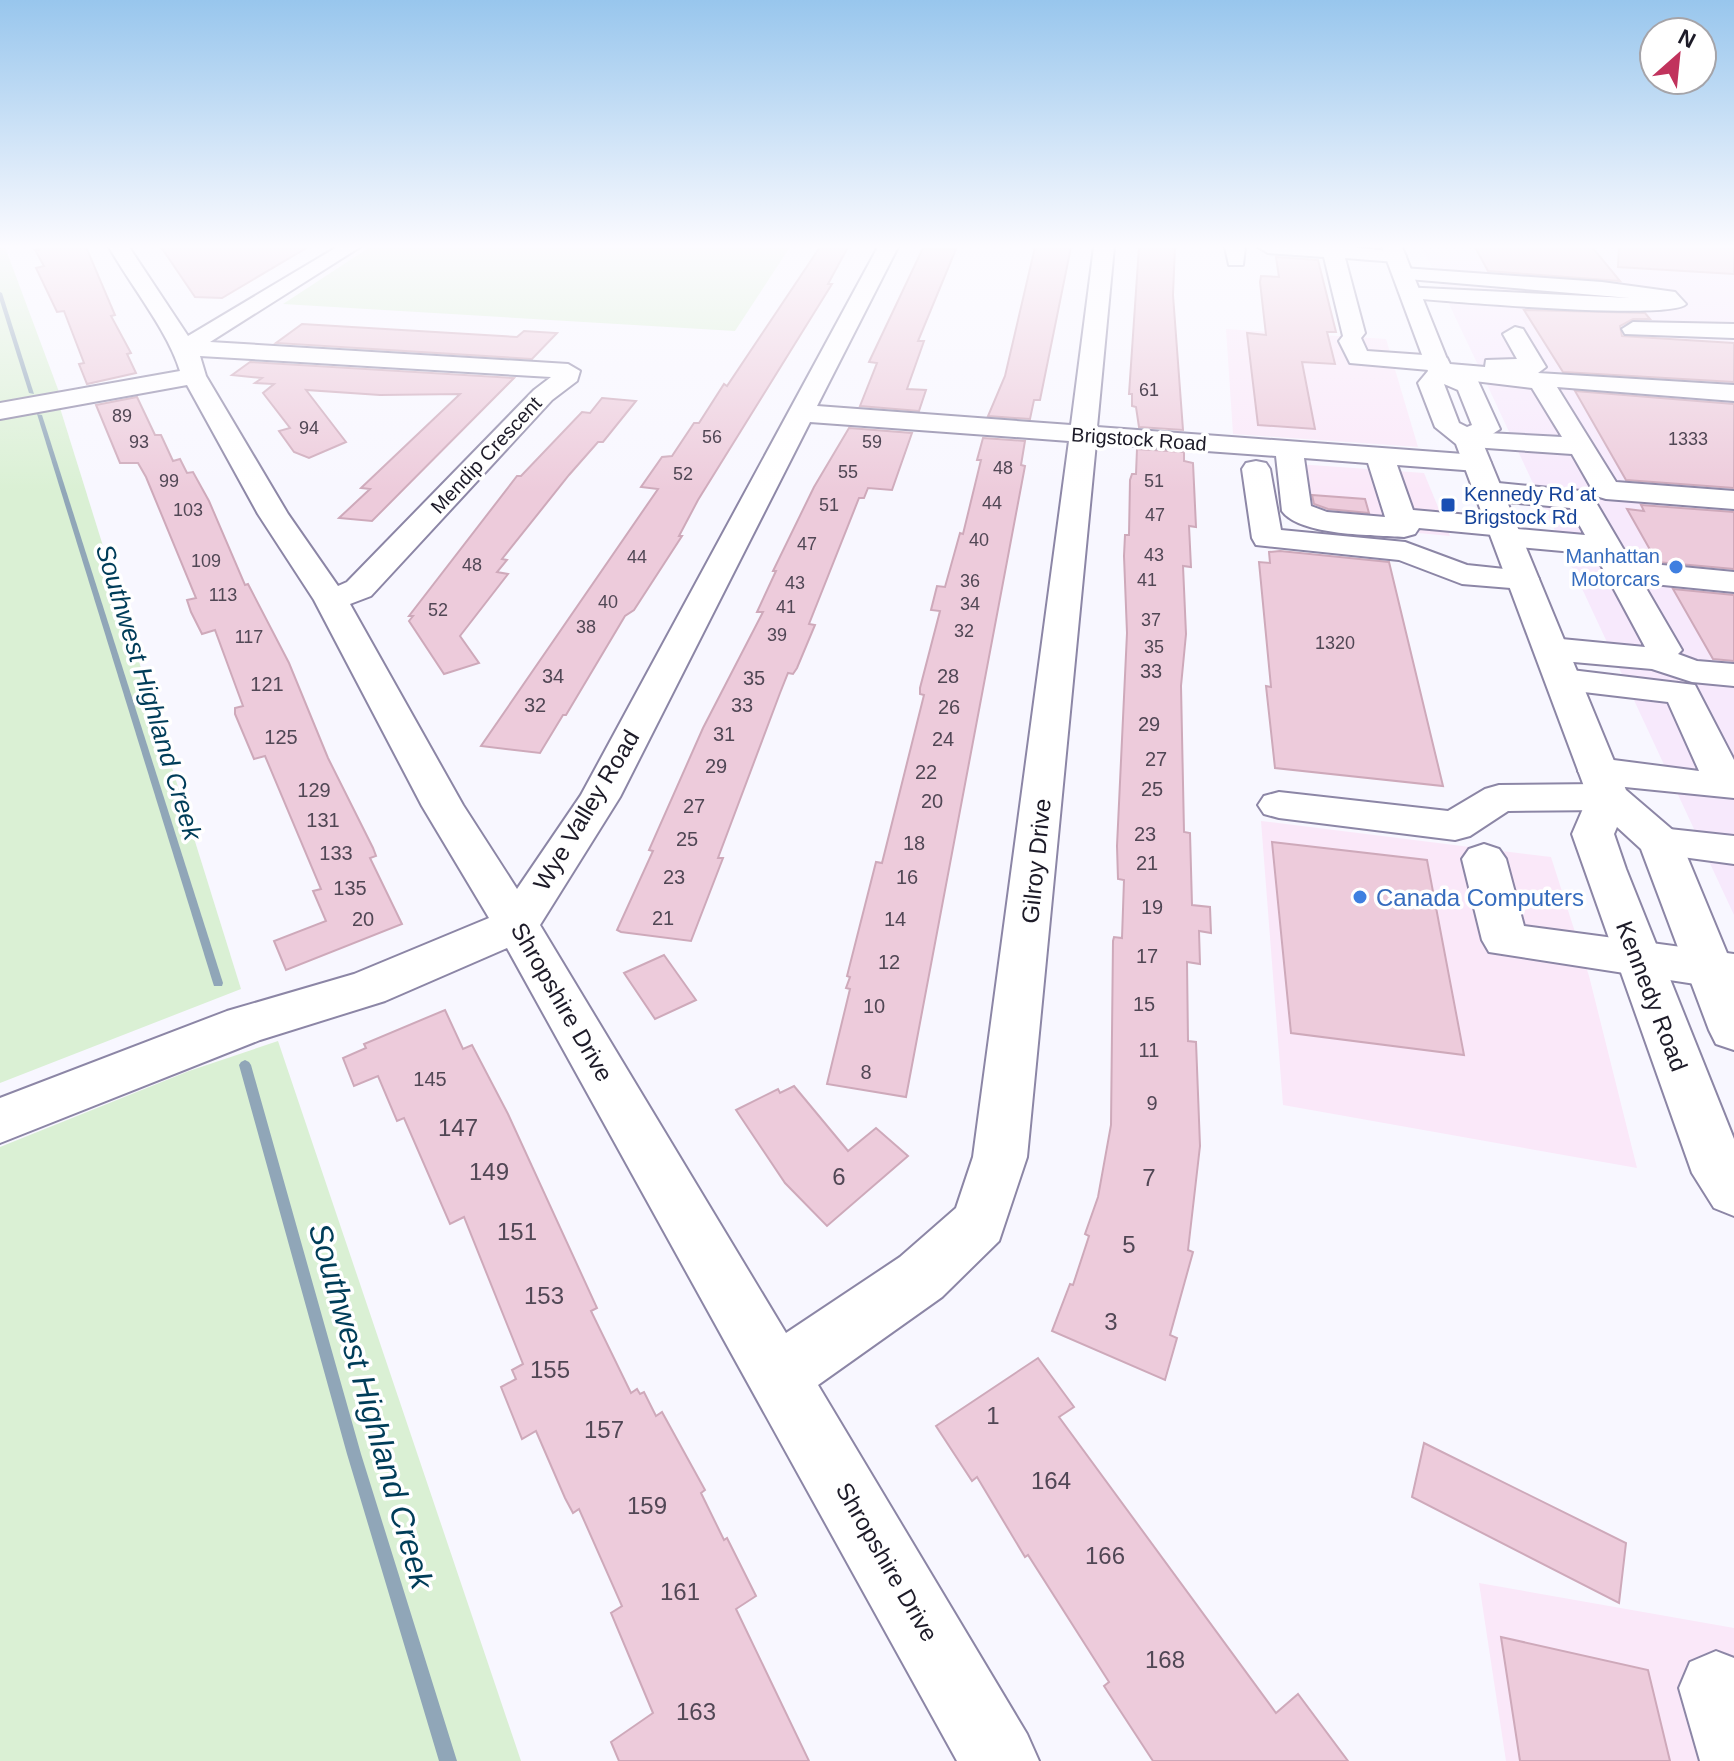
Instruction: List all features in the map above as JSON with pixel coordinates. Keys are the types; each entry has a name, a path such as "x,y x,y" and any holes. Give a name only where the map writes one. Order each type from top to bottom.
{"street":[{"name":"Shropshire Drive","path":"169,329 273,514 331,600 443,806 517,925 779,1374 1000,1761"},
{"path":"0,411 190,362 236,329"},
{"name":"Wye Valley Road","path":"517,925 600,797 844,329"},
{"name":"Gilroy Drive","path":"779,1374 921,1277 979,1223 1000,1157 1009,1102 1094,329"},
{"path":"1350,329 1358,358 1541,381 1552,379 1734,393"},
{"path":"1425,329 1439,367"},
{"path":"1439,367 1534,367 1509,329"},
{"path":"1677,329 1734,331"},
{"name":"Mendip Crescent","path":"190,362 568,371 568,376 543,395 359,589 331,600"},
{"path":"1439,367 1430,383 1448,427 1475,458 1603,784 1660,842 1722,971 1734,1030"},
{"path":"1541,381 1581,446 1615,558 1664,650 1657,659"},
{"name":"Brigstock Road","path":"800,413 1082,435 1290,463 1380,457 1475,458"},
{"path":"1475,458 1581,446"},
{"path":"1335,480 1290,463 1297,511 1310,518 1404,528 1393,486 1384,476 1380,457"},
{"path":"1475,458 1594,495 1734,510"},
{"path":"1256,469 1267,538 1405,551 1462,574 1523,579"},
{"path":"1364,483 1393,486"},
{"path":"1594,495 1734,500"},
{"path":"1403,518 1505,532 1734,582"},
{"path":"1557,665 1657,659 1692,671 1734,675"},
{"path":"1279,805 1455,826 1499,798 1603,784 1731,788 1682,693 1557,665"},
{"name":"Kennedy Road","path":"1603,784 1593,834 1720,1173 1734,1191"},
{"path":"1660,842 1734,850"},
{"path":"1484,859 1505,940 1639,962 1722,971"},
{"path":"0,1121 245,1025 368,988 517,925"}],"shaded area":[{"path":"1226,329 1386,339 1418,447 1233,434"},
{"path":"1461,329 1734,329 1734,915"},
{"path":"1283,463 1424,473 1450,536 1291,521"},
{"path":"1261,821 1551,857 1589,976 1637,1168 1283,1105"},
{"path":"1479,1583 1734,1628 1734,1761 1506,1761"}],"green space":[{"path":"0,329 36,329 59,392 0,404"},
{"path":"60,408 241,989 0,1083 0,419"},
{"path":"278,1041 521,1761 0,1761 0,1147 189,1071"}],"building":[{"path":"71,329 118,329 131,353 127,354 136,373 87,384 79,364 84,363"},
{"path":"295,329 388,329 517,337 524,331 557,333 532,359 276,343"},
{"path":"765,329 804,329 698,500 679,536 682,536 634,610 625,616 540,753 481,746 658,489 641,487 662,457 672,456 694,423 699,423 724,384 727,386"},
{"path":"885,329 923,329 918,341 924,341 907,389 926,390 919,411 860,406 877,363 869,362"},
{"path":"1016,329 1054,329 1040,400 1034,400 1030,419 988,416 1005,376"},
{"path":"1133,329 1176,329 1183,430 1139,427 1136,407 1132,406 1132,394 1129,394"},
{"path":"1265,329 1335,329 1336,332 1327,332 1335,364 1302,362 1315,429 1258,425 1247,333 1266,335"},
{"path":"1536,329 1621,329 1622,336 1734,343 1734,382 1563,372"},
{"path":"250,362 514,378 372,521 339,518 370,489 361,488 460,394 380,395 306,390 346,442 309,458 294,452 279,431 290,428 263,393 274,384 255,383 262,378 232,375"},
{"path":"1575,391 1734,404 1734,488 1626,480"},
{"path":"137,397 155,435 161,435 173,461 180,459 187,473 193,472 209,501 245,585 248,584 289,663 328,758 373,848 376,856 370,858 402,924 286,970 274,941 326,921 313,891 321,889 265,756 254,759 235,714 235,708 243,706 215,630 202,634 191,612 187,600 196,598 146,477 138,463 120,463 96,405"},
{"path":"602,398 636,401 603,442 598,442 569,475 502,559 507,560 497,572 508,574 460,636 479,663 444,674 409,621 413,616 409,616 517,476 521,476 582,412 590,413"},
{"path":"849,428 912,433 892,490 868,488 864,498 859,498 809,624 815,625 797,668 793,674 788,673 780,693 718,858 723,858 691,941 621,932 617,930 653,851 649,850 703,728 763,612 757,612 776,571 773,571 814,487"},
{"path":"983,438 1025,441 1021,465 1025,466 906,1097 827,1084 850,989 846,988 850,977 847,976 876,862 882,863 924,695 920,694 920,688 940,611 931,610 937,586 945,587 960,533 963,534 981,460 977,460"},
{"path":"1137,449 1184,452 1184,461 1193,463 1196,527 1189,526 1191,567 1183,566 1186,634 1181,686 1184,832 1190,833 1192,905 1210,907 1211,933 1199,931 1200,964 1187,962 1188,1041 1196,1042 1200,1146 1188,1250 1193,1252 1170,1335 1177,1338 1165,1380 1052,1331 1070,1284 1073,1285 1089,1236 1085,1234 1098,1197 1111,1125 1113,941 1114,937 1122,938 1124,880 1118,879 1117,846 1127,633 1124,556 1125,535 1129,535 1130,480 1132,474 1136,474"},
{"path":"1312,495 1365,499 1369,513 1328,509 1314,504"},
{"path":"1641,505 1734,512 1734,569 1657,562 1627,509 1644,511"},
{"path":"1269,552 1389,562 1443,786 1275,768 1266,686 1271,687 1259,562 1270,563"},
{"path":"1673,589 1734,595 1734,661 1713,659"},
{"path":"1272,842 1427,860 1464,1055 1291,1033"},
{"path":"664,955 696,1000 655,1019 624,973"},
{"path":"445,1010 463,1049 472,1045 508,1114 597,1308 591,1311 631,1393 637,1389 640,1394 644,1392 656,1416 662,1412 705,1490 701,1493 756,1596 736,1609 809,1761 619,1761 611,1742 653,1713 611,1613 622,1606 579,1509 573,1513 536,1431 522,1439 501,1387 516,1379 512,1370 523,1364 464,1217 450,1224 404,1118 397,1121 378,1076 354,1086 343,1058 366,1048 364,1044"},
{"path":"794,1086 848,1151 876,1128 908,1156 827,1226 785,1183 736,1110 778,1089 780,1093"},
{"path":"1038,1358 1074,1407 1059,1417 1276,1713 1298,1694 1348,1761 1153,1761 1104,1686 1109,1682 1028,1555 1025,1557 977,1477 972,1481 936,1426"},
{"path":"1424,1443 1626,1543 1619,1603 1412,1497"},
{"path":"1501,1637 1648,1670 1670,1761 1520,1761"}],"waterway":[{"name":"Southwest Highland Creek","path":"12,329 32,393"},
{"name":"Southwest Highland Creek","path":"39,415 218,983"},
{"name":"Southwest Highland Creek","path":"245,1065 354,1454 448,1761"}],"place":[{"name":"Kennedy Rd at Brigstock Rd","path":"1448,505"},
{"name":"Manhattan Motorcars","path":"1676,567"},
{"name":"Canada Computers","path":"1360,897"}]}
